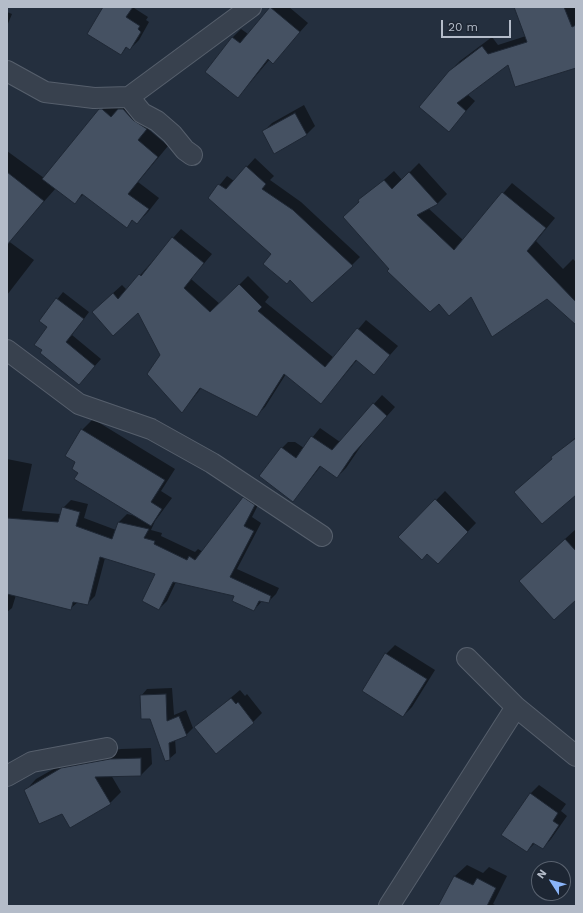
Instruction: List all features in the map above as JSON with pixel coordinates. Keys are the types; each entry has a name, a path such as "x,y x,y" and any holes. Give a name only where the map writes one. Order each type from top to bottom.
{"street":[{"path":"7,71 45,92 94,98 129,97 251,7"},
{"path":"129,97 142,114 158,121 172,134 185,150 192,155"},
{"path":"7,350 79,404 151,429 212,463 322,536"},
{"path":"467,658 516,707 576,756"},
{"path":"390,906 516,707"},
{"path":"7,776 32,762 107,748"}],"building":[{"path":"103,7 133,7 126,17 140,26 138,29 141,32 130,50 126,47 121,55 87,34"},
{"path":"270,7 300,32 273,64 268,59 238,98 205,72 232,37 240,43"},
{"path":"514,7 564,7 572,27 576,25 576,68 515,87 508,65 457,103 466,111 449,132 419,107 449,71 482,46 488,54 527,42"},
{"path":"99,109 102,109 111,117 118,109 123,109 133,120 147,129 138,140 158,157 128,194 149,209 137,224 132,220 127,228 82,194 75,204 42,179"},
{"path":"295,113 307,135 274,154 262,131"},
{"path":"246,166 266,184 262,189 293,210 353,266 312,303 290,280 287,284 263,264 271,254 208,198 218,184 226,189"},
{"path":"7,172 44,201 7,245"},
{"path":"409,172 438,204 417,215 454,250 502,192 546,228 527,251 576,302 576,325 547,299 492,337 471,297 449,316 439,304 430,312 387,271 389,269 343,217 359,202 358,200 384,180 392,189"},
{"path":"172,237 204,263 184,288 210,312 239,284 262,307 258,311 325,367 357,328 390,355 374,375 356,360 321,404 284,374 257,417 200,388 182,413 147,374 160,355 138,313 113,336 92,312 113,293 118,299 139,274 141,276"},
{"path":"56,298 84,319 66,342 95,366 79,385 40,353 42,350 34,345 47,327 39,321"},
{"path":"373,403 387,416 354,453 337,478 320,466 293,502 259,476 281,447 296,458 311,436 332,450"},
{"path":"81,429 165,480 151,502 162,509 151,526 74,479 78,473 72,469 75,462 65,456"},
{"path":"576,438 576,495 542,524 514,492 552,459 551,457"},
{"path":"243,497 255,505 244,526 254,531 230,577 271,596 269,603 259,601 254,611 232,601 234,596 173,582 159,610 142,601 155,574 100,557 88,605 73,602 71,610 7,594 7,518 58,522 62,507 80,512 76,526 112,539 118,522 149,529 144,538 155,541 154,544 187,560 189,556 195,560"},
{"path":"435,499 468,532 438,564 427,554 422,560 398,537"},
{"path":"565,539 576,551 576,600 554,620 519,581"},
{"path":"385,653 427,679 403,717 362,691"},
{"path":"166,694 167,721 179,716 187,736 169,743 170,760 165,761 150,719 141,719 140,695"},
{"path":"231,698 236,704 238,702 254,723 216,754 194,727"},
{"path":"141,758 141,776 95,777 111,804 70,828 62,814 39,824 24,790 61,768 110,759"},
{"path":"530,793 558,813 553,821 559,825 543,849 533,843 527,852 501,835"},
{"path":"454,876 473,885 477,878 496,888 487,906 438,906"}]}
